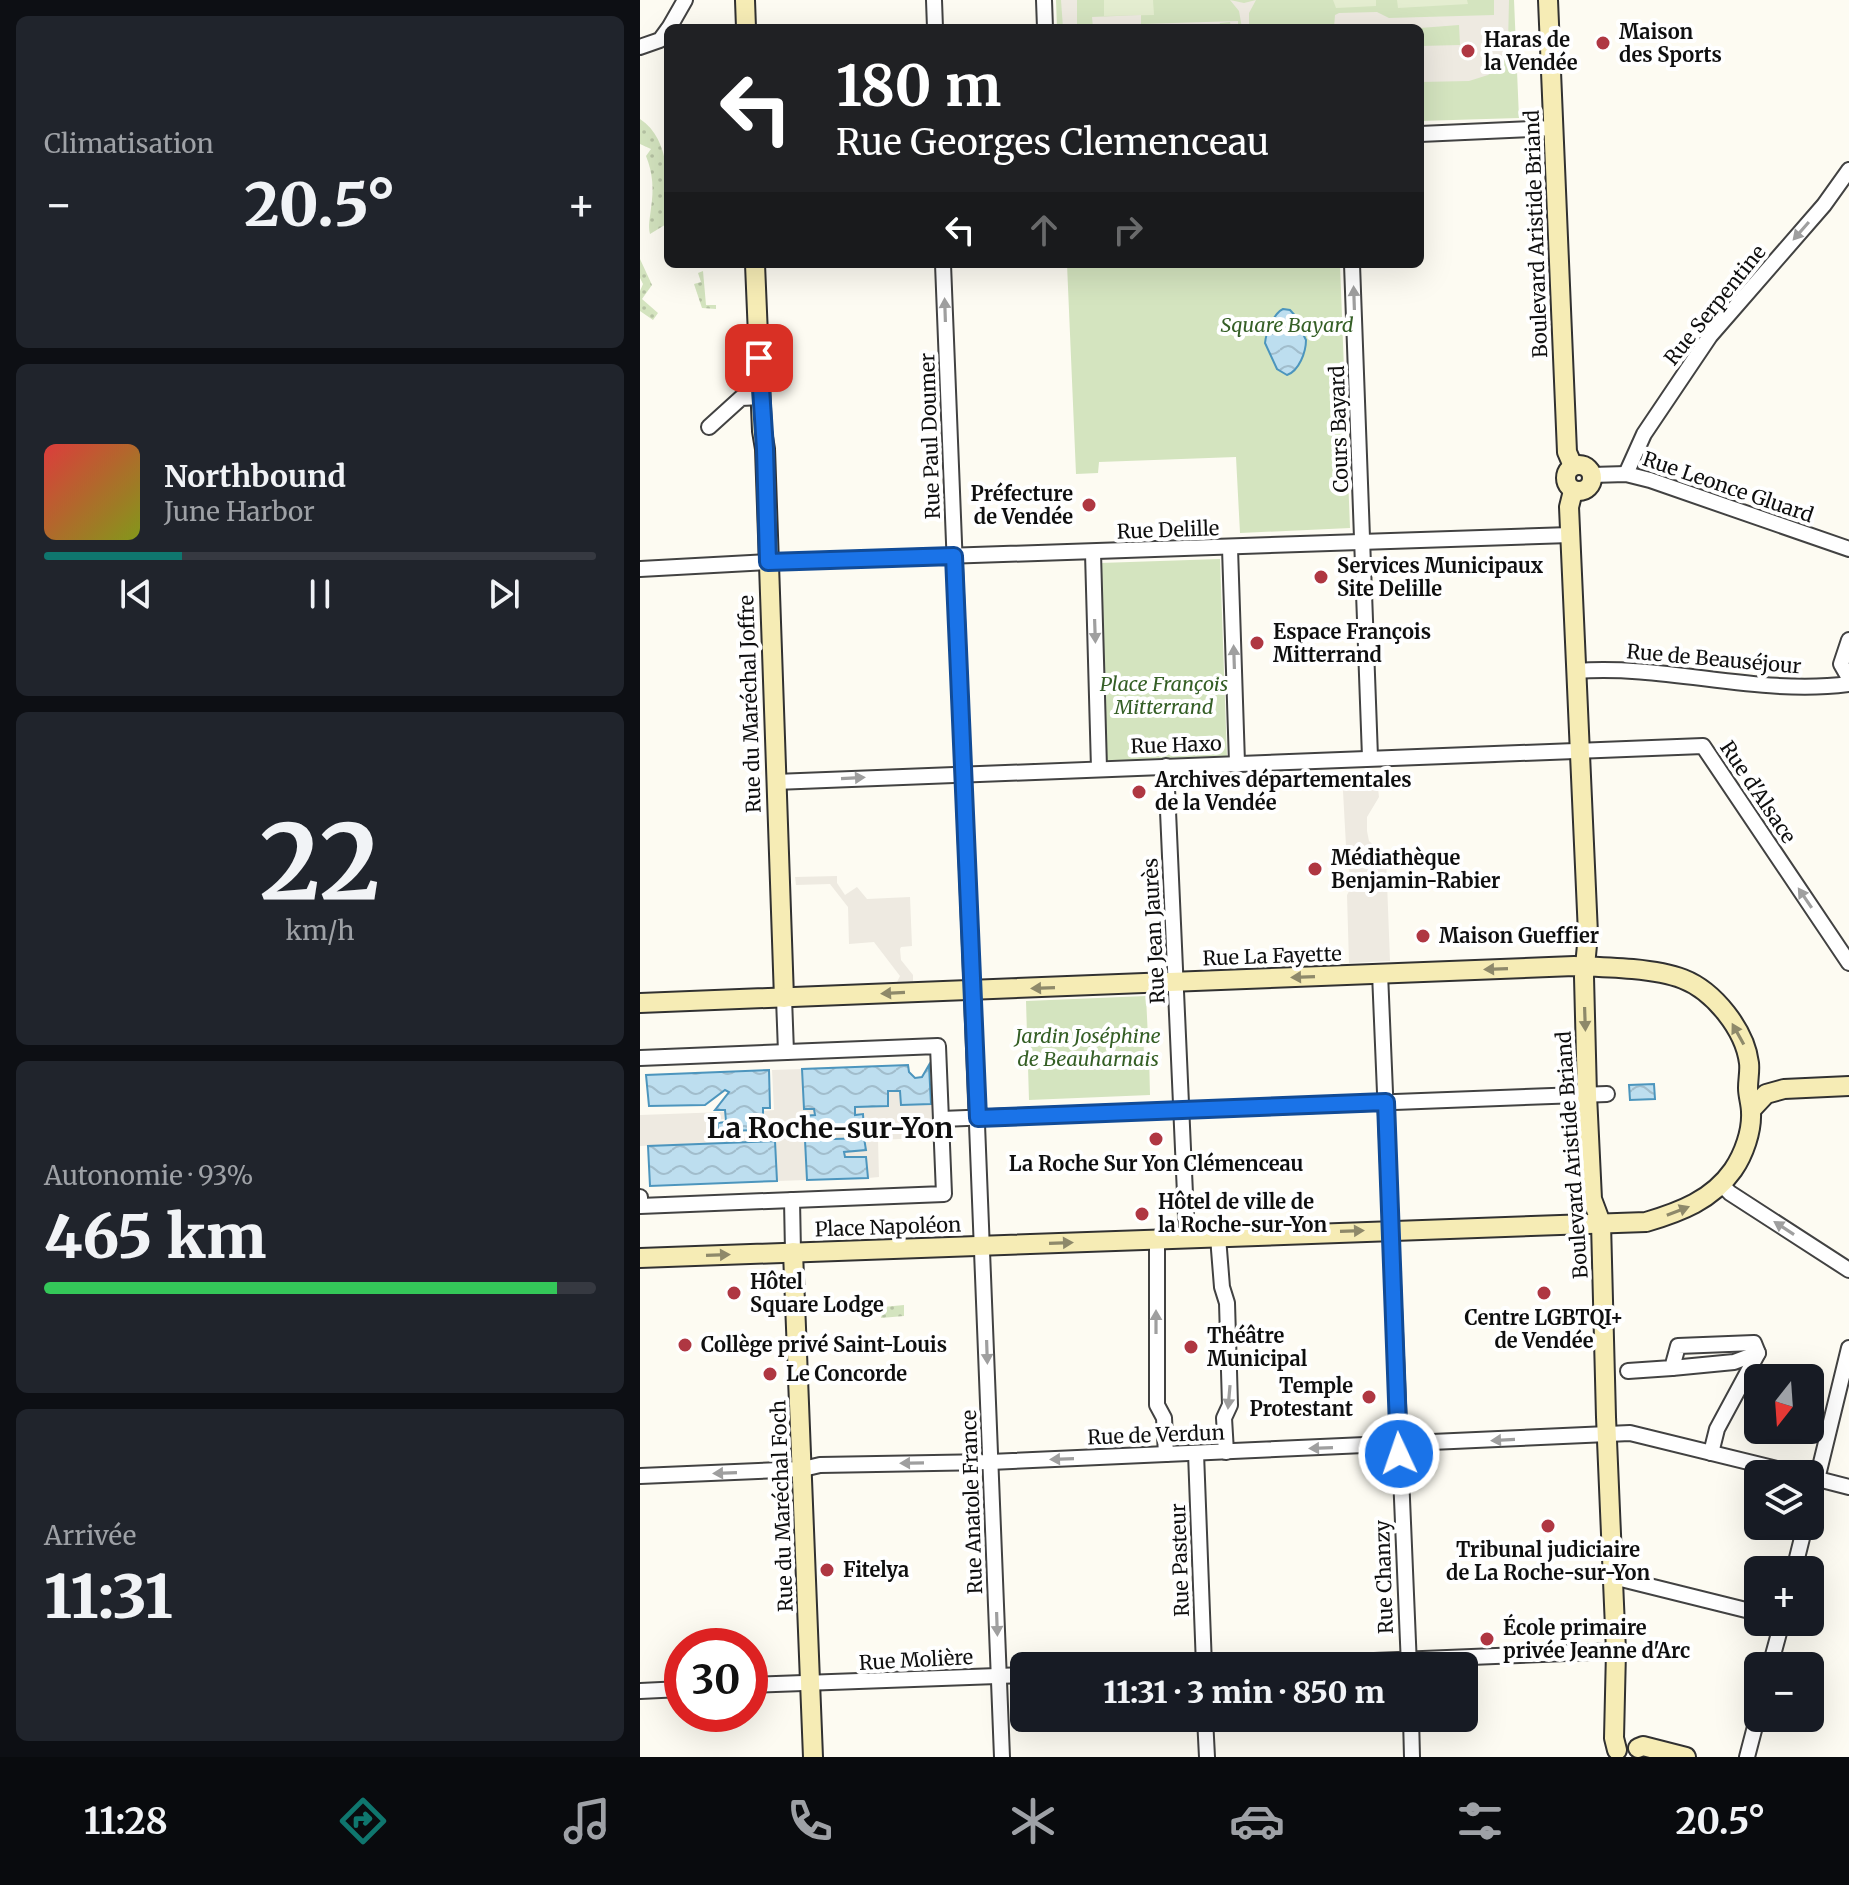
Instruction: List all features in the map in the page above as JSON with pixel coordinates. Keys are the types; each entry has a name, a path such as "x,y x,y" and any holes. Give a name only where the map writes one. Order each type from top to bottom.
{"street":[{"path":"671,24 685,0"},
{"path":"745,0 746,24"},
{"path":"934,0 935,24"},
{"path":"1044,0 1045,24"},
{"name":"Boulevard Aristide Briand","path":"1548,0 1567,452 1573,466 1568,470 1565,482 1573,491 1569,507 1588,944 1579,966 1592,1199 1601,1223 1606,1435 1616,1651 1614,1738 1629,1751"},
{"path":"640,47 660,40 664,34"},
{"path":"1424,134 1554,128"},
{"name":"Rue Serpentine","path":"1626,474 1644,434 1710,336 1824,205 1849,170"},
{"name":"Rue du Maréchal Joffre","path":"755,268 784,998"},
{"name":"Rue Paul Doumer","path":"943,268 971,991"},
{"name":"Cours Bayard","path":"1352,268 1370,757"},
{"path":"709,427 741,398 761,397"},
{"path":"1573,466 1587,467 1592,475 1588,488 1573,491"},
{"name":"Rue Leonce Gluard","path":"1592,475 1626,474 1849,549"},
{"name":"Rue Delille","path":"640,569 1570,535"},
{"path":"1230,548 1237,763"},
{"path":"1093,553 1099,768"},
{"path":"1849,640 1841,664 1849,681"},
{"name":"Rue de Beauséjour","path":"1576,671 1600,670 1808,688 1849,681"},
{"name":"Rue d'Alsace","path":"1579,749 1703,746 1849,963"},
{"name":"Rue Haxo","path":"775,782 1579,749"},
{"name":"Rue Jean Jaurès","path":"1166,766 1187,1239"},
{"path":"983,1246 1646,1222 1682,1211 1701,1201 1721,1184 1742,1155 1751,1110 1748,1090 1750,1064 1745,1046 1732,1022 1708,993 1646,961 1602,955 1588,944"},
{"name":"Rue La Fayette","path":"971,991 1579,966 1683,979"},
{"name":"Rue Chanzy","path":"1380,973 1408,1652"},
{"path":"640,1003 971,991"},
{"name":"Place Napoléon","path":"640,1258 983,1246 971,991"},
{"path":"784,998 786,1052"},
{"name":"Place Napoléon","path":"640,1058 938,1046 944,1194 640,1206 640,1197"},
{"path":"1750,1064 1765,1079 1784,1089"},
{"path":"1751,1110 1766,1094 1784,1089 1849,1086"},
{"path":"941,1119 1607,1094"},
{"path":"1721,1184 1730,1193 1849,1270"},
{"path":"792,1200 793,1252"},
{"path":"1218,1237 1222,1287 1227,1303 1230,1405 1224,1418 1226,1452"},
{"path":"1157,1240 1157,1405 1164,1418 1166,1454"},
{"name":"Rue Anatole France","path":"983,1246 1002,1757"},
{"name":"Rue du Maréchal Foch","path":"793,1252 813,1757"},
{"path":"1672,1368 1678,1346 1754,1343 1758,1353"},
{"path":"1819,1460 1849,1348"},
{"path":"1628,1371 1734,1362 1758,1353"},
{"path":"1711,1453 1717,1429 1758,1353"},
{"name":"Rue de Verdun","path":"640,1476 803,1469 820,1465 990,1462 1630,1433 1744,1461"},
{"name":"Rue Pasteur","path":"1196,1453 1203,1652"},
{"path":"1824,1481 1849,1487"},
{"path":"1613,1577 1744,1610"},
{"path":"1478,1659 1616,1651"},
{"name":"Rue Molière","path":"768,1685 1010,1676"},
{"path":"640,1691 664,1690"},
{"path":"1206,1732 1207,1757"},
{"path":"1411,1732 1412,1757"},
{"path":"1747,1757 1754,1732"},
{"path":"1629,1751 1643,1746 1686,1757"}],"green space":[{"name":"Haras de la Vendée","path":"1056,0 1514,0 1519,118 1424,121 1424,24 1057,24"},
{"path":"1104,0 1153,0 1154,15 1104,16"},
{"path":"1333,0 1376,0 1376,6 1336,8"},
{"path":"1397,0 1467,0 1468,4 1398,8"},
{"path":"640,119 658,139 664,157 664,225 650,234 652,182 646,156 651,149 640,144"},
{"path":"640,259 652,285 642,299 658,313 653,320 640,311 643,284"},
{"name":"Square Bayard","path":"1067,268 1340,268 1350,528 1240,533 1236,457 1099,462 1098,473 1076,474"},
{"path":"703,271 706,305 716,305 716,309 702,308 694,284 701,282 698,273"},
{"name":"Place François Mitterrand","path":"1220,559 1227,757 1107,761 1100,563"},
{"name":"Jardin Joséphine de Beauharnais","path":"1146,996 1148,1038 1143,1039 1144,1052 1149,1053 1150,1095 1029,1100 1026,1001"},
{"path":"904,1305 904,1316 881,1318 883,1307"}],"shaded area":[{"path":"1061,0 1077,0 1077,24 1063,24"},
{"path":"1230,0 1244,3 1256,0 1249,13 1249,24 1241,24 1239,11"},
{"path":"1494,0 1509,0 1508,44 1495,70 1469,81 1424,82 1424,46 1460,45 1459,25 1424,28 1424,24 1334,24 1335,15 1339,13 1377,12 1389,18 1494,15"},
{"path":"1141,15 1141,24 1093,24 1092,17"},
{"path":"1238,21 1238,24 1141,24"},
{"path":"1376,771 1379,797 1367,817 1367,831 1369,841 1386,856 1390,961 1349,963 1347,895 1353,884 1347,864 1342,773"},
{"path":"837,876 837,883 845,895 857,887 867,899 910,897 912,946 900,949 901,960 913,975 913,981 897,982 900,976 874,942 849,944 848,907 830,884 796,885 795,877"},
{"path":"802,1069 804,1109 855,1115 855,1107 888,1106 887,1091 901,1090 902,1105 940,1104 942,1137 878,1140 879,1177 868,1178 866,1157 845,1157 844,1151 865,1150 805,1140 807,1180 777,1181 775,1141 640,1146 640,1115 724,1112 724,1119 714,1120 715,1135 774,1133 774,1118 764,1118 764,1111 774,1110 772,1070"}],"water":[{"path":"1283,309 1290,310 1299,320 1306,340 1301,360 1295,370 1287,375 1277,369 1265,343 1271,323"},
{"path":"908,1065 909,1072 915,1078 922,1077 929,1065 931,1104 901,1105 900,1091 888,1091 888,1106 855,1107 855,1115 863,1114 864,1130 805,1132 804,1116 815,1115 814,1109 804,1109 802,1069"},
{"path":"769,1070 770,1108 763,1108 763,1118 770,1122 770,1130 718,1131 718,1123 726,1122 725,1110 715,1110 729,1092 725,1090 705,1105 649,1106 646,1075"},
{"path":"1654,1084 1655,1099 1630,1100 1629,1085"},
{"path":"864,1138 866,1150 844,1152 845,1157 866,1157 868,1178 807,1180 805,1140"},
{"path":"775,1141 777,1181 650,1186 648,1146"}],"place":[{"name":"Maison des Sports","path":"1603,43"},
{"name":"Haras de la Vendée","path":"1468,51"},
{"name":"Préfecture de Vendée","path":"1089,505"},
{"name":"Services Municipaux Site Delille","path":"1321,577"},
{"name":"Espace François Mitterrand","path":"1257,643"},
{"name":"Archives départementales de la Vendée","path":"1139,792"},
{"name":"Médiathèque Benjamin-Rabier","path":"1315,869"},
{"name":"Maison Gueffier","path":"1423,936"},
{"name":"La Roche Sur Yon Clémenceau","path":"1156,1139"},
{"name":"Hôtel de ville de la Roche-sur-Yon","path":"1142,1214"},
{"name":"Hôtel Square Lodge","path":"734,1293"},
{"name":"Centre LGBTQI+ de Vendée","path":"1544,1293"},
{"name":"Collège privé Saint-Louis","path":"685,1345"},
{"name":"Théâtre Municipal","path":"1191,1347"},
{"name":"Le Concorde","path":"770,1374"},
{"name":"Temple Protestant","path":"1369,1397"},
{"name":"Tribunal judiciaire de La Roche-sur-Yon","path":"1548,1526"},
{"name":"Fitelya","path":"827,1570"},
{"name":"École primaire privée Jeanne d'Arc","path":"1487,1639"}],"district":[{"name":"La Roche-sur-Yon","path":"830,1128"}],"route":[{"path":"759,358 768,562 954,556 978,1118 1386,1102 1399,1454"}]}
